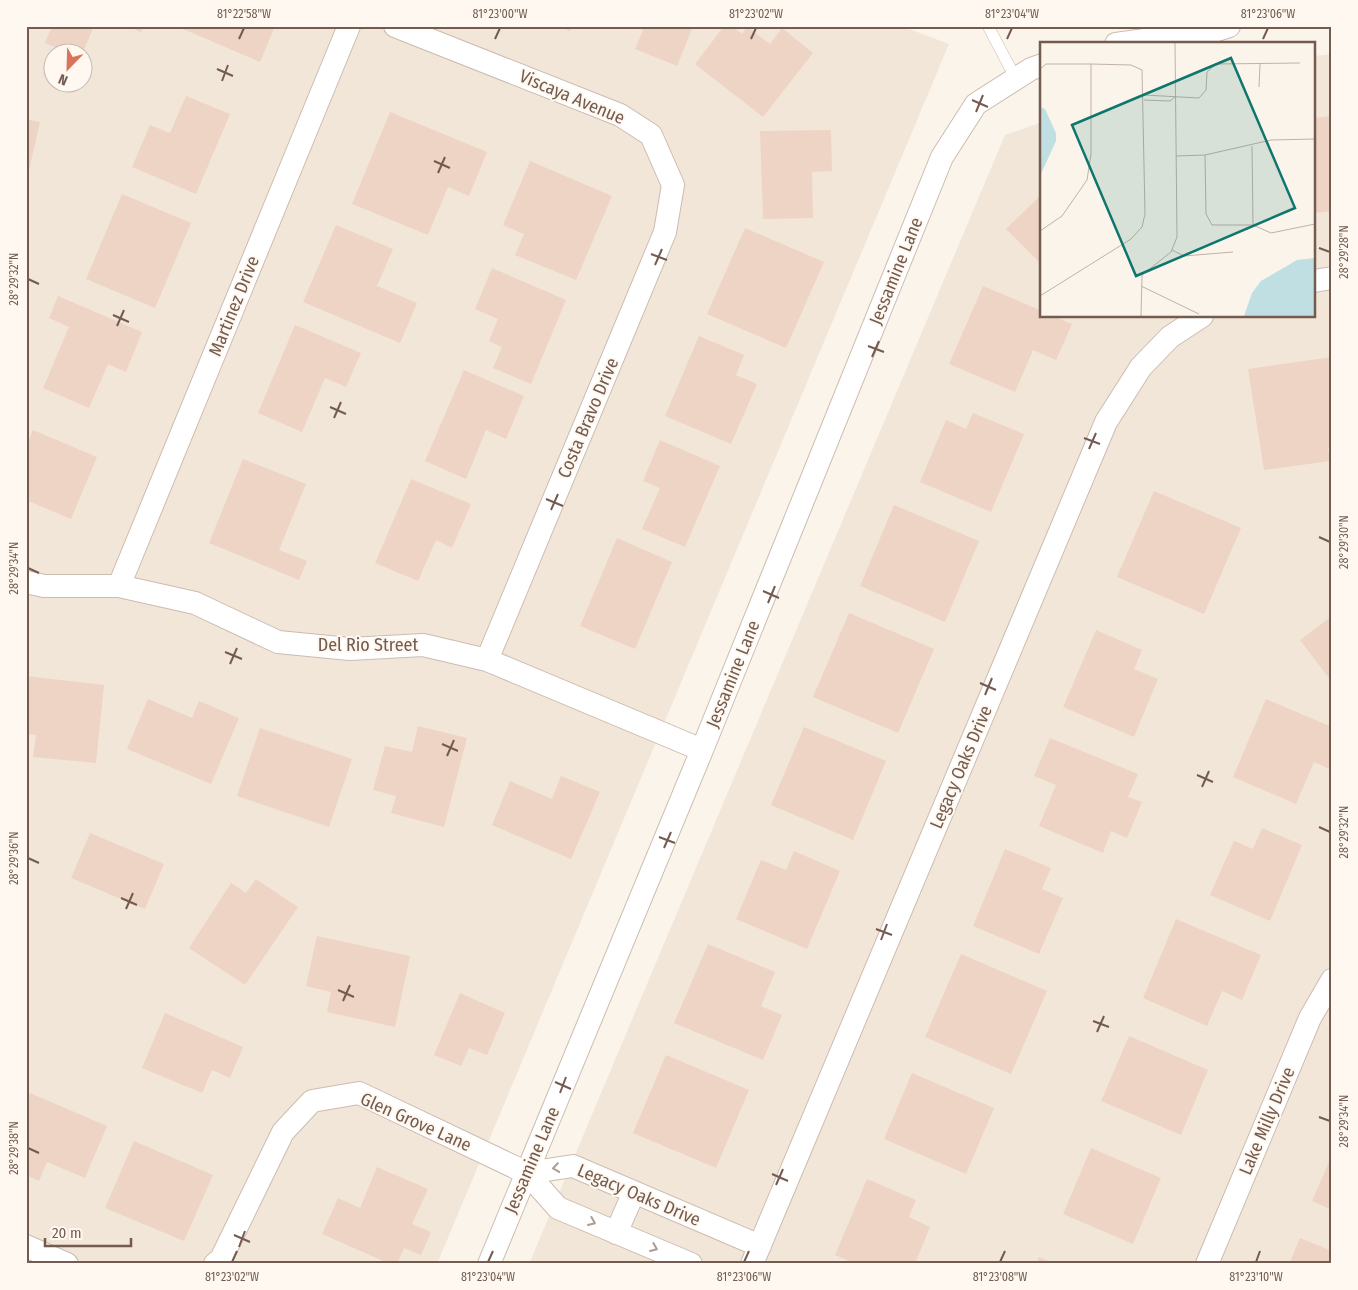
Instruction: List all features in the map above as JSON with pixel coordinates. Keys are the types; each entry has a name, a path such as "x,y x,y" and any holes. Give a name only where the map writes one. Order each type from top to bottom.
{"street":[{"name":"Martinez Drive","path":"119,586 349,26"},
{"name":"Viscaya Avenue","path":"395,26 620,115 650,135 673,185 665,232"},
{"path":"1130,42 1217,30 1229,26"},
{"name":"Jessamine Lane","path":"489,1264 702,750 942,157 976,104 1031,69 1040,66"},
{"name":"Costa Bravo Drive","path":"487,660 665,232"},
{"path":"1316,281 1332,278"},
{"name":"Legacy Oaks Drive","path":"527,1172 573,1166 634,1192 756,1255 1106,422 1140,367 1170,337 1199,318"},
{"name":"Del Rio Street","path":"26,582 44,586 119,586 195,603 278,642 350,649 423,644 487,660 702,750"},
{"name":"Lake Milly Drive","path":"1207,1264 1310,1018 1332,980"},
{"name":"Glen Grove Lane","path":"215,1264 221,1259 283,1132 312,1101 358,1093 527,1172"},
{"path":"527,1172 558,1208 691,1264"},
{"path":"616,1232 634,1192"},
{"path":"26,1246 66,1264"}],"lane":[{"path":"988,26 1016,79"}],"shaded area":[{"path":"26,26 901,26 949,44 437,1264 26,1264"},
{"path":"1332,54 1332,1264 529,1264 1005,135 1040,123 1040,318 1316,318 1316,56"}],"building":[{"path":"52,26 94,26 87,42 45,42"},
{"path":"127,26 144,26 141,32"},
{"path":"176,26 275,26 260,62"},
{"path":"558,26 572,26 570,31"},
{"path":"633,26 693,26 677,66 635,49 643,30"},
{"path":"724,26 732,26 742,34 747,27 770,44 782,28 813,53 763,117 695,64"},
{"path":"186,96 230,114 196,194 132,167 150,125 170,133"},
{"path":"390,112 487,152 469,196 448,187 428,235 352,204"},
{"path":"1332,116 1332,211 1316,213 1316,118"},
{"path":"26,119 40,122 27,179 26,178"},
{"path":"831,130 832,171 812,172 813,218 763,219 760,131"},
{"path":"530,161 612,196 576,280 515,255 524,234 503,225"},
{"path":"122,194 191,223 155,308 86,279"},
{"path":"1040,196 1040,263 1006,229"},
{"path":"336,225 393,249 377,286 417,303 400,343 303,302"},
{"path":"745,228 824,262 786,348 707,314"},
{"path":"492,268 566,300 531,384 493,368 502,347 489,341 498,319 475,309"},
{"path":"983,286 1040,310 1040,318 1058,318 1072,324 1056,360 1033,350 1015,392 949,364"},
{"path":"58,296 142,332 126,372 108,364 89,408 43,388 69,327 49,318"},
{"path":"295,325 361,353 346,387 325,378 302,432 258,413"},
{"path":"699,336 744,355 736,375 757,384 731,444 665,416"},
{"path":"1332,357 1332,448 1328,448 1330,461 1264,470 1248,369"},
{"path":"464,370 524,396 506,439 486,430 466,479 425,461"},
{"path":"973,413 1024,434 991,512 920,482 946,420 966,429"},
{"path":"33,430 97,457 71,519 26,500 26,446"},
{"path":"660,440 720,466 685,547 642,529 660,488 643,481"},
{"path":"243,459 306,484 279,550 307,561 299,580 209,543"},
{"path":"411,479 471,504 452,548 436,540 418,581 375,563"},
{"path":"1154,491 1241,528 1204,614 1117,577"},
{"path":"894,505 979,541 945,622 860,586"},
{"path":"617,538 672,562 635,649 580,626"},
{"path":"849,613 934,649 898,733 813,697"},
{"path":"1332,616 1332,682 1300,640"},
{"path":"1096,630 1142,650 1134,669 1158,679 1134,737 1063,707"},
{"path":"26,676 104,685 96,763 33,757 36,735 26,734"},
{"path":"148,699 192,718 199,701 239,718 211,784 127,749"},
{"path":"1266,699 1332,727 1332,770 1314,762 1296,804 1233,777"},
{"path":"418,726 467,738 444,827 391,813 396,796 373,790 385,746 412,752"},
{"path":"804,727 886,761 853,840 771,805"},
{"path":"260,728 352,759 329,827 237,796"},
{"path":"1050,738 1138,774 1128,797 1142,802 1127,838 1111,831 1103,853 1039,826 1056,785 1034,776"},
{"path":"561,776 600,792 571,859 492,825 510,781 552,799"},
{"path":"1262,828 1302,845 1270,921 1210,895 1234,841 1253,849"},
{"path":"90,833 164,864 145,909 71,878"},
{"path":"1005,849 1051,868 1042,889 1063,898 1039,954 973,926"},
{"path":"794,851 840,871 807,949 736,919 761,860 786,870"},
{"path":"256,879 298,907 245,985 189,948 231,883 246,893"},
{"path":"1176,919 1261,955 1242,1000 1222,991 1207,1026 1143,998"},
{"path":"317,936 410,956 395,1027 327,1012 331,992 306,986"},
{"path":"708,944 775,972 761,1006 782,1015 763,1060 674,1023"},
{"path":"961,954 1047,991 1011,1074 925,1037"},
{"path":"460,993 505,1013 487,1055 469,1048 461,1066 434,1055"},
{"path":"165,1013 243,1047 230,1078 212,1070 202,1093 142,1068"},
{"path":"1129,1036 1208,1070 1181,1135 1101,1101"},
{"path":"666,1055 749,1090 716,1168 633,1133"},
{"path":"912,1073 994,1108 966,1174 884,1139"},
{"path":"30,1093 107,1126 85,1178 47,1162 39,1181 26,1175 26,1101"},
{"path":"134,1141 213,1175 184,1241 105,1208"},
{"path":"1091,1148 1161,1178 1133,1244 1063,1214"},
{"path":"1332,1155 1332,1210 1312,1201"},
{"path":"377,1167 428,1189 412,1224 431,1232 421,1255 404,1248 397,1264 390,1264 322,1234 338,1198 360,1208"},
{"path":"867,1179 916,1200 909,1217 930,1227 915,1264 856,1264 835,1255"},
{"path":"1300,1238 1332,1251 1332,1264 1289,1264"},
{"path":"1039,1257 1055,1264 1036,1264"}]}
